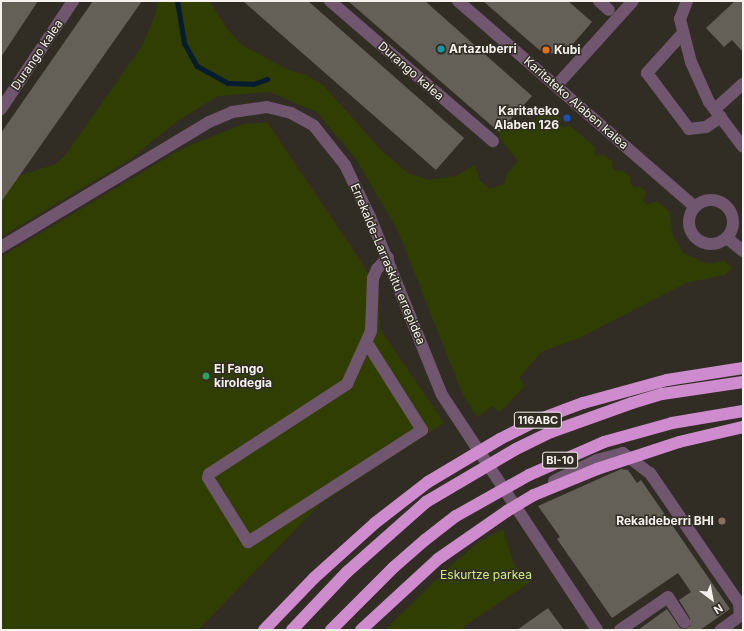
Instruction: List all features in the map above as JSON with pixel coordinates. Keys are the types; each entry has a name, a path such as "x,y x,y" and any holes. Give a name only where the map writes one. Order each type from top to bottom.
{"highway":[{"name":"116ABC","path":"264,630 349,545 428,482 500,439 540,419 583,403 658,382 743,368"},
{"name":"BI-10","path":"292,630 388,533 440,494 516,449 551,432 662,394 743,382"},
{"name":"BI-10","path":"331,630 394,567 456,516 529,475 579,452 672,423 743,411"},
{"path":"361,630 438,559 534,495 597,469 679,442 743,427"}],"street":[{"name":"Durango kalea","path":"1,109 73,1"},
{"name":"Durango kalea","path":"330,1 493,141"},
{"name":"Karitateko Alaben kalea","path":"458,1 694,206"},
{"path":"599,1 609,10"},
{"path":"556,85 633,1"},
{"path":"687,1 680,19 683,33 701,85 718,113 743,147"},
{"path":"683,33 648,73 689,129 706,127 743,84"},
{"name":"Errekalde-Larraskitu errepidea","path":"1,247 209,122 243,108 267,107 298,116 314,126 328,140 345,166 388,257 442,395 597,630"},
{"path":"707,200 725,205 731,212 733,221 732,230 727,238 719,244 708,245 698,242 691,234 688,224 694,206 707,200"},
{"path":"727,238 743,251"},
{"path":"367,343 422,430 248,542 208,478 209,474 347,384 367,343 371,331 373,278 378,268 388,257"},
{"path":"515,504 597,460 623,453 650,473 739,603 740,616 721,630"},
{"path":"620,630 668,597 684,622"}],"green space":[{"path":"157,1 209,1 228,30 242,45 288,70 306,75 323,85 382,151 408,173 429,180 456,176 475,165 480,181 490,189 504,184 507,174 518,161 500,139 499,131 523,128 533,123 548,106 561,119 560,124 564,127 569,125 595,147 594,153 598,157 602,154 613,162 612,168 616,172 622,170 631,178 630,184 635,188 639,186 646,192 643,201 647,205 657,201 669,212 673,236 683,253 708,264 725,261 732,268 725,275 686,283 579,338 541,352 519,378 525,386 499,413 493,406 477,417 463,395 398,231 356,159 317,112 269,92 218,96 176,122 129,160 1,237 1,200 19,176 56,164 66,154 142,46 156,13"},
{"name":"El Fango kiroldegia","path":"267,122 360,260 379,292 380,329 444,423 320,504 198,630 1,630 1,257 181,149 244,124"},
{"name":"Eskurtze parkea","path":"503,529 514,565 530,582 463,627 465,630 385,630 447,569 479,542"}],"building":[{"path":"1,1 38,1 1,57"},
{"path":"93,1 142,1 1,202 1,133"},
{"path":"243,1 308,1 464,138 436,170"},
{"name":"Artazuberri","path":"348,1 425,1 532,96 499,132"},
{"path":"483,1 568,1 592,22 566,52 544,54"},
{"path":"735,1 743,1 743,52 732,40 724,47 706,28"},
{"path":"621,469 628,470 637,483 641,480 730,609 700,630 638,630 667,609 680,628 685,629 690,626 690,618 679,600 691,592 678,573 612,618 557,539 560,537 538,506"},
{"path":"548,608 564,630 517,630"}],"waterway":[{"path":"177,1 184,43 197,66 228,83 253,84 267,79"}],"place":[{"name":"Artazuberri","path":"441,49"},
{"name":"Kubi","path":"546,50"},
{"name":"Karitateko Alaben 126","path":"567,118"},
{"name":"El Fango kiroldegia","path":"206,376"},
{"name":"Rekaldeberri BHI","path":"722,521"}]}
